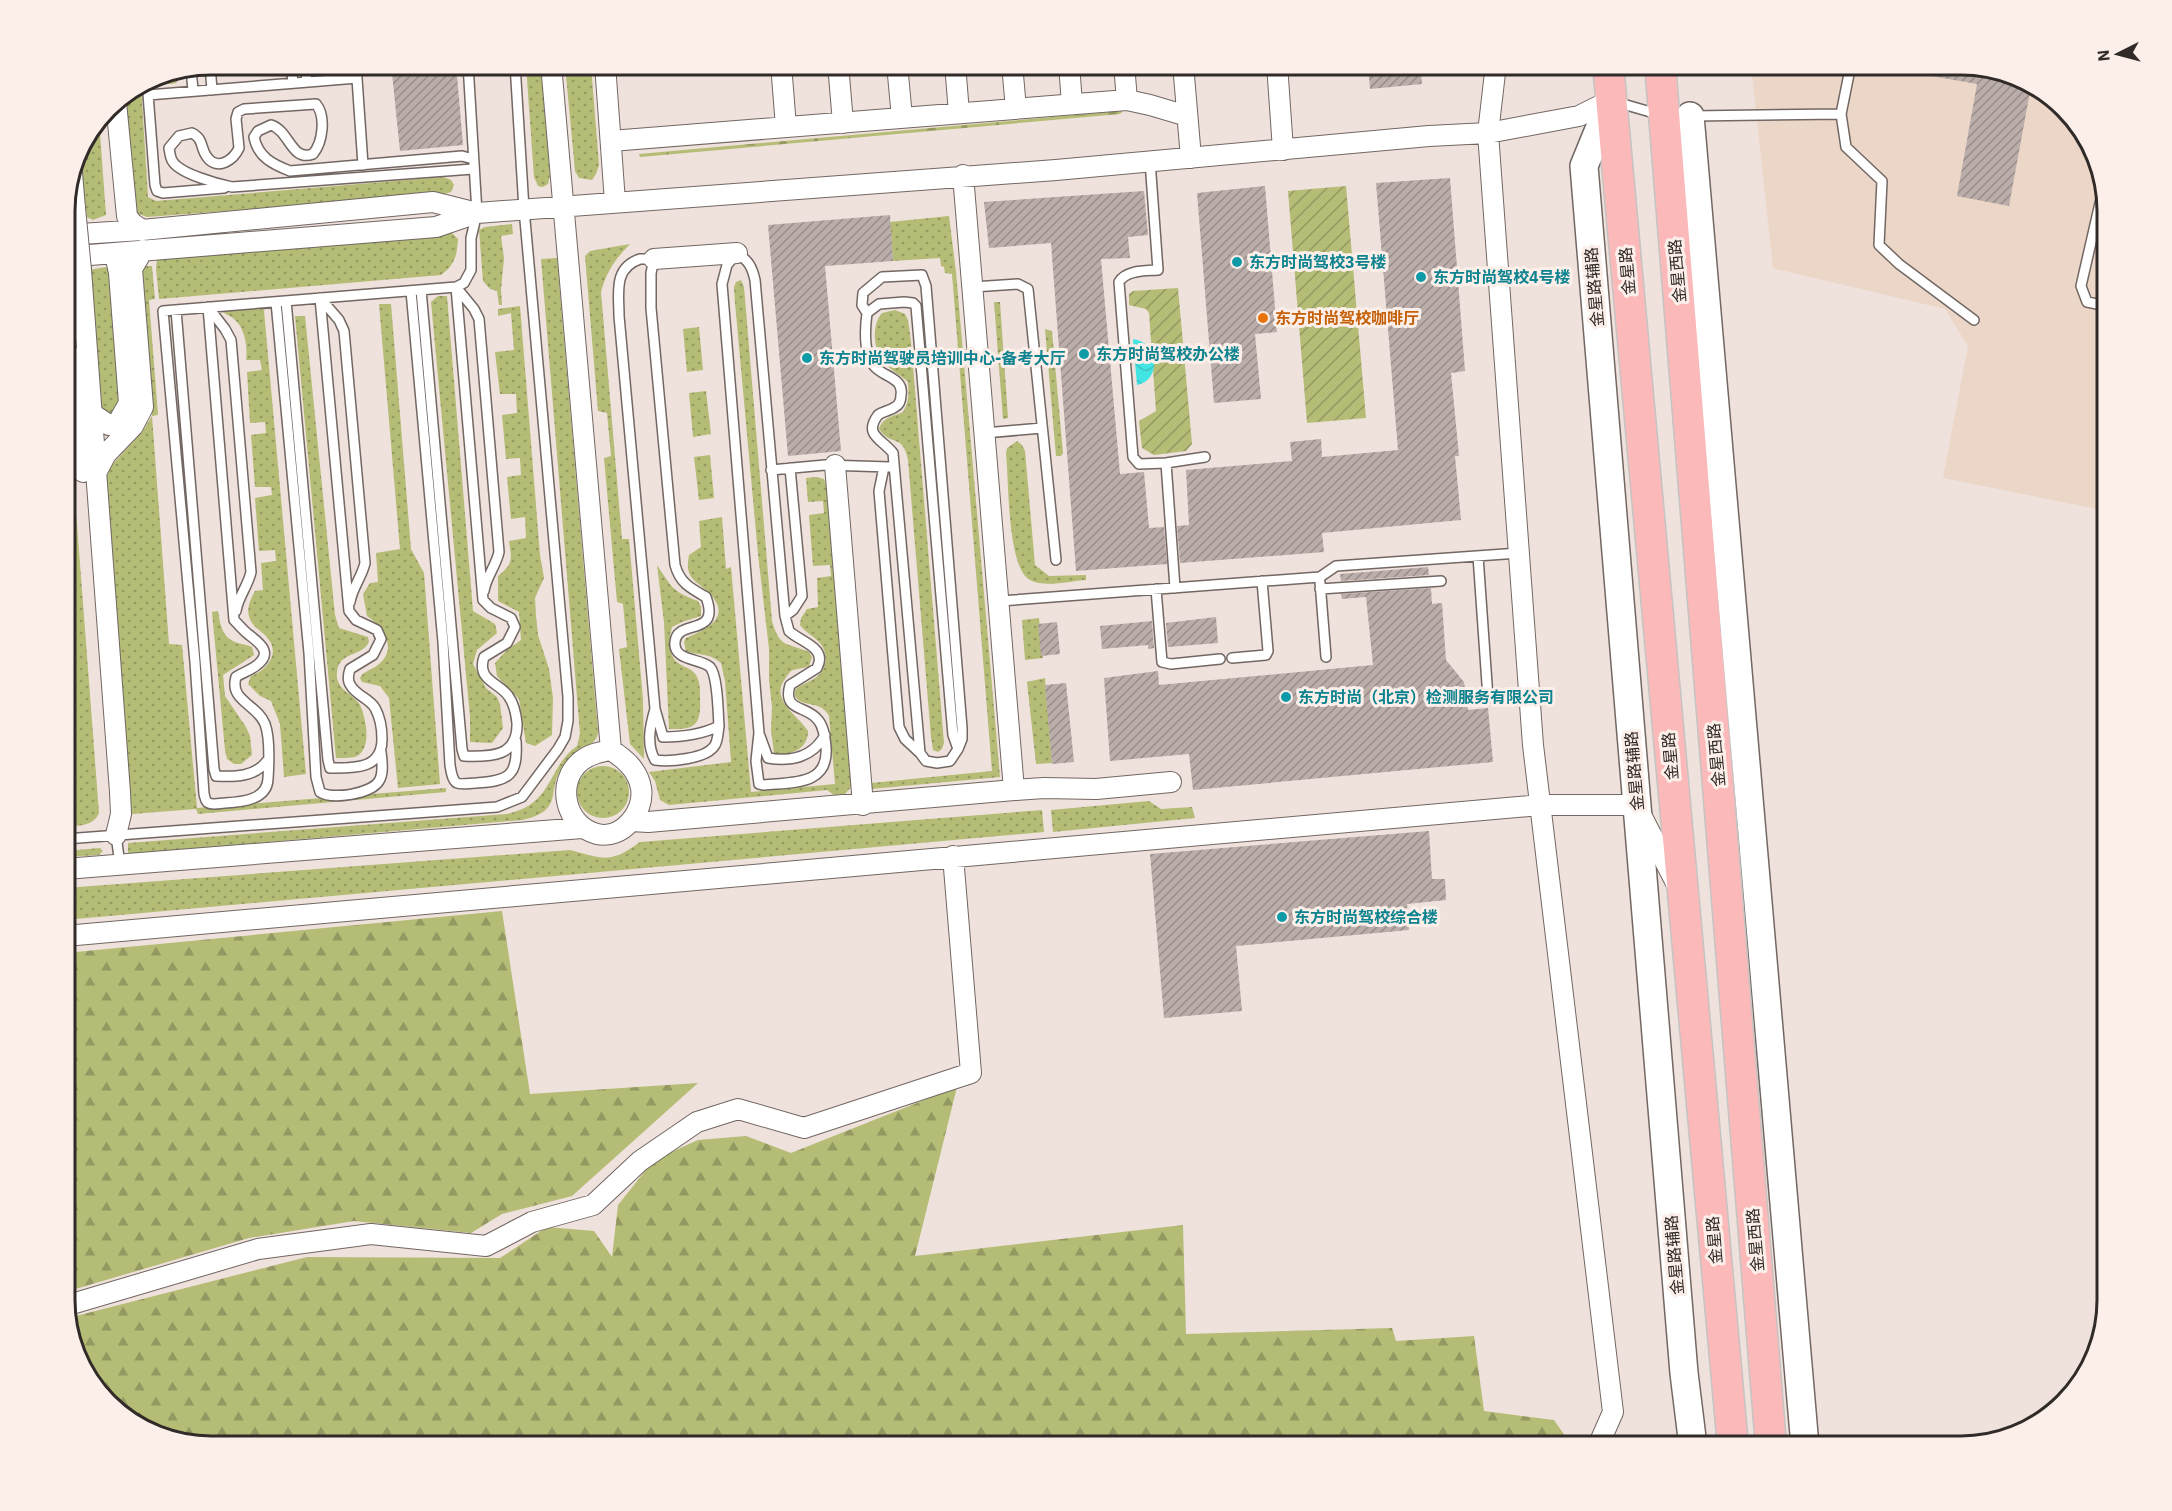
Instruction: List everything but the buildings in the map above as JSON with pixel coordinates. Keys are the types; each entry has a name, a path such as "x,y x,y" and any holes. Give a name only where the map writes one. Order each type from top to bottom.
{"main road":[{"name":"金星路","path":"1609,75 1732,1436"},
{"name":"金星西路","path":"1664,75 1677,116 1770,1436"}],"street":[{"path":"552,75 610,750"},
{"path":"606,75 615,202"},
{"path":"782,75 786,128"},
{"path":"839,75 843,123"},
{"path":"898,75 902,118"},
{"path":"956,75 959,113"},
{"path":"1013,75 1016,109"},
{"path":"1070,75 1072,104"},
{"path":"1125,75 1127,100"},
{"path":"1184,75 1191,158"},
{"path":"1278,75 1283,150"},
{"path":"1495,75 1488,133 1533,745 1613,1412 1602,1436"},
{"path":"611,141 1127,100 1187,116"},
{"path":"75,265 115,254 143,250 436,227 477,213 564,208 615,202 1488,133 1579,116 1611,100"},
{"name":"金星路辅路","path":"1611,100 1584,166 1682,1349 1692,1436"},
{"path":"117,113 127,216 142,230"},
{"path":"1677,116 1804,1436"},
{"path":"106,124 113,215 112,232"},
{"path":"963,176 1014,790"},
{"path":"75,234 433,202 477,213"},
{"path":"89,472 133,426 143,407 132,269 143,250"},
{"path":"654,259 737,253"},
{"path":"78,419 109,425 117,424 129,403 119,273 115,254"},
{"path":"75,342 78,419 89,472 107,796 116,835"},
{"path":"75,462 89,472"},
{"path":"835,465 863,805"},
{"path":"75,869 582,828 597,834 610,834 632,821 641,803 641,789 632,767 610,750 594,753 580,762 566,784 569,812 582,828"},
{"path":"632,821 648,822 863,805 1014,790 1096,789 1171,782"},
{"path":"75,935 1540,805 1636,805 1683,896"},
{"path":"75,1303 258,1249 371,1234 486,1246 532,1222 593,1205 640,1161 697,1122 738,1110 804,1128 971,1073 953,856"}],"lane":[{"path":"211,75 212,90"},
{"path":"292,75 293,83"},
{"path":"306,75 307,82"},
{"path":"357,75 363,165"},
{"path":"208,307 234,620 260,641 264,657 259,664 236,677 233,685 236,694 260,715 268,740 268,780 261,794 241,802 210,804 206,801 163,311 208,307 456,287 464,283 471,270 471,238 477,213 469,75"},
{"path":"75,838 497,807 522,797 535,783 565,737 568,697 524,209 516,75"},
{"path":"1849,75 1841,114 1845,147 1882,181 1879,245 1899,264 1974,320"},
{"path":"192,76 193,91"},
{"path":"148,95 357,78"},
{"path":"148,91 155,185 157,191 163,194 473,164"},
{"path":"1611,100 1677,116 1841,114"},
{"path":"232,187 207,181 175,165 169,148 173,141 192,133 202,141 206,156 213,162 221,164 230,160 239,148 236,119 238,112 244,109 316,104 320,108 321,138 313,154 300,155 278,127 271,125 258,131 254,137 259,153 290,171 462,156 473,164"},
{"path":"1150,161 1158,270 1129,273 1119,282 1133,457 1139,464 1166,463 1205,457"},
{"path":"2097,216 2081,286 2087,302 2097,304"},
{"path":"737,253 752,267 755,280 771,470 785,616 789,632 814,648 819,656 819,663 811,672 790,685 788,693 791,704 802,711 812,713 820,722 825,735 826,751 824,766 817,775 806,780 764,785 759,784 757,778 759,734 722,284 727,265 737,253"},
{"path":"655,709 649,730 652,755 655,760 682,759 707,753 716,745 719,726 714,673 705,664 677,651 675,643 677,636 703,624 710,615 706,597 688,588 678,578 675,565 651,308 651,273 654,259 640,260 625,267 619,290 619,316 655,709 663,737 700,734 719,726"},
{"path":"884,467 879,491 899,727 905,739 926,761 937,763 950,761 962,739 962,728 926,286 922,275 918,274 882,277 862,292 862,305 867,313 869,358 874,366 897,381 902,392 899,403 878,415 872,428 873,434 893,453 896,468 920,753"},
{"path":"973,287 1018,284 1028,289 1056,560"},
{"path":"416,290 450,765 454,781 459,784 489,782 509,774 515,768 517,720 508,695 484,674 482,665 484,657 507,644 513,636 515,627 511,618 491,608 483,600 456,287"},
{"path":"456,287 479,319 499,552 485,584 483,600"},
{"path":"416,290 462,749 464,756 494,755 509,750 516,741"},
{"path":"276,302 309,653 316,777 320,792 324,795 355,794 375,786 381,779 382,732 374,706 350,685 348,677 350,669 373,655 381,639 377,630 356,620 349,611 321,298"},
{"path":"321,298 344,331 364,564 363,572 351,595 349,611"},
{"path":"286,301 330,768 360,766 374,761 381,752"},
{"path":"867,313 879,304 904,302 913,303 916,306 953,735 958,749"},
{"path":"208,307 231,340 251,572 237,604 234,620"},
{"path":"176,310 198,598 214,769 216,776 246,775 261,770 267,761"},
{"path":"986,433 1042,428"},
{"path":"1166,463 1175,588"},
{"path":"771,470 835,465 896,468"},
{"path":"785,616 793,610 802,596 790,468"},
{"path":"1000,601 1320,577 1336,566 1519,553"},
{"path":"1478,556 1488,698"},
{"path":"1320,577 1326,657"},
{"path":"1262,581 1269,664"},
{"path":"1320,589 1441,581"},
{"path":"1156,589 1162,662 1171,664 1220,659"},
{"path":"1232,658 1266,655 1268,651"},
{"path":"759,734 768,758 777,760 810,754 819,746 825,735"},
{"path":"116,835 120,865"}],"shaded area":[{"path":"1752,75 1979,76 2005,82 2037,98 2063,121 2074,135 2090,167 2096,193 2097,509 1943,478 1968,346 1945,309 1773,268"}],"green space":[{"path":"527,75 542,75 550,175 548,184 543,187 538,186 534,177"},
{"path":"566,75 592,75 599,165 592,180 579,178 575,171"},
{"path":"178,80 176,83 165,83"},
{"path":"142,94 148,197 156,201 443,177 451,180 454,185 451,192 441,195 147,217 134,212 127,105"},
{"path":"1121,111 1120,114 640,157 639,154"},
{"path":"100,133 106,215 93,220 87,217 81,171 85,159"},
{"path":"1346,186 1366,418 1307,423 1288,191"},
{"path":"949,216 956,272 1000,777 871,789 871,783 992,771 952,274 945,273 940,258 893,261 890,222"},
{"path":"512,224 513,234 501,236 504,258 502,305 499,305 497,291 490,289 483,281 479,230 485,227"},
{"path":"452,233 458,239 456,255 441,275 159,299 157,257"},
{"path":"630,244 612,266 601,292 622,539 629,539 643,700 644,759 630,744 619,649 627,647 623,604 617,602 604,458 611,456 607,413 598,411 585,256 590,251"},
{"path":"557,258 598,732 594,741 570,758 559,772 553,797 545,811 522,820 128,854 128,843 507,814 534,802 542,794 560,764 577,746 580,734 541,259"},
{"path":"144,266 152,266 155,299 149,300 158,415 152,416 141,271"},
{"path":"106,267 111,275 122,391 119,409 111,414 103,415 100,409 89,270"},
{"path":"741,280 744,287 772,621 778,636 784,643 809,652 812,657 809,666 791,671 781,687 783,701 808,731 805,743 797,750 786,754 774,753 771,730 769,649 735,303 734,287 736,282"},
{"path":"1178,288 1192,444 1186,451 1154,455 1142,448 1139,421 1156,411 1149,313 1146,309 1129,305 1129,294 1133,291"},
{"path":"438,296 447,296 473,611 495,624 497,633 477,650 473,664 486,688 497,697 500,704 503,728 492,743 470,742 470,717 431,302"},
{"path":"994,302 1000,302 1008,418 1003,419"},
{"path":"379,304 391,304 411,549 424,573 440,784 398,788 389,698 380,686 362,682 360,678 385,658 388,645 383,632 367,616 363,594 370,583 378,582 376,553 400,549"},
{"path":"520,306 540,555 544,578 535,598 536,616 538,635 549,669 553,698 552,735 535,746 526,743 519,699 497,676 495,663 521,640 519,612 498,601 498,576 510,561 509,541 526,538 525,517 511,519 507,477 521,475 520,458 506,459 502,415 517,413 516,394 500,394 495,352 514,350 511,313 498,316 498,309"},
{"path":"266,307 264,311 306,774 284,777 280,724 271,701 260,696 248,684 251,676 266,666 273,651 267,638 252,623 248,611 255,591 263,590 261,563 276,561 275,550 259,551 255,498 272,495 271,487 255,487 251,435 266,433 265,422 250,423 247,372 262,370 260,360 246,360 247,351 240,325 216,309"},
{"path":"895,310 905,314 908,320 911,342 944,743 938,752 933,750 931,737 908,460 903,446 888,438 879,429 885,420 903,412 908,398 908,382 887,366 876,345 875,331 878,318 882,313"},
{"path":"295,316 305,316 335,615 339,628 368,637 369,642 366,647 346,657 339,665 337,672 339,683 360,705 366,725 364,748 355,757 336,758"},
{"path":"699,327 703,370 687,372 683,329"},
{"path":"1045,329 1052,331 1063,453 1061,456 1056,456"},
{"path":"706,391 711,434 693,437 689,393"},
{"path":"152,416 169,644 182,645 197,808 446,788 446,792 198,814 196,809 132,814 106,481 109,468 142,432"},
{"path":"1017,441 1025,451 1035,565 1049,576 1086,575 1086,580 1043,584 1030,580 1022,572 1017,559 1010,522 1006,454 1007,448"},
{"path":"710,455 714,498 699,500 694,457"},
{"path":"806,478 824,479 828,490 851,787 845,794 834,795 827,790 669,805 660,800 655,781 649,772 731,762 725,681 721,663 708,656 686,651 684,642 686,638 709,626 718,615 716,601 691,576 688,564 689,555 701,547 699,521 722,517 726,569 731,567 751,792 835,784 829,716 821,708 802,702 795,696 797,688 819,675 826,660 822,645 800,625 801,618 807,609 818,607 817,578 831,576 830,565 813,566 809,515 824,513 823,501 808,502"},
{"path":"75,498 99,813 93,821 75,826"},
{"path":"657,565 673,588 698,601 701,607 701,616 672,627 670,635 670,647 674,659 694,672 699,683 700,714 695,724 686,728 669,729 664,622"},
{"path":"218,611 226,635 235,642 252,647 254,655 223,675 225,696 250,736 252,755 241,764 234,764 227,759 225,750 212,612"},
{"path":"1039,618 1043,658 1025,660 1022,620"},
{"path":"1045,678 1052,763 1036,764 1027,682"},
{"path":"603,766 613,768 621,774 627,782 629,792 627,802 621,810 613,816 603,818 593,816 585,810 579,802 577,792 579,782 585,774 593,768"},
{"path":"1149,801 1161,809 1192,807 1195,818 1053,832 1051,810"},
{"path":"1042,810 1044,832 75,919 75,887 570,850 606,858 621,854 640,842"},
{"path":"100,848 103,851 99,855 75,856 75,850"},
{"path":"502,911 530,1094 698,1083 572,1196 502,1214 471,1233 354,1221 249,1238 75,1289 75,952"},
{"path":"957,1087 915,1256 1183,1225 1186,1334 1392,1328 1396,1341 1474,1336 1484,1411 1554,1420 1565,1436 193,1435 159,1426 128,1408 103,1383 82,1344 76,1316 307,1257 500,1258 547,1227 594,1231 612,1257 618,1205 654,1160 698,1140 746,1136 791,1153"}],"water":[{"path":"1133,339 1148,347 1154,361 1151,376 1145,382 1137,385"}],"place":[{"name":"东方时尚驾校3号楼","path":"1237,262"},
{"name":"东方时尚驾校4号楼","path":"1421,277"},
{"name":"东方时尚驾校咖啡厅","path":"1263,318"},
{"name":"东方时尚驾校办公楼","path":"1084,354"},
{"name":"东方时尚驾驶员培训中心-备考大厅","path":"807,358"},
{"name":"东方时尚（北京）检测服务有限公司","path":"1286,697"},
{"name":"东方时尚驾校综合楼","path":"1282,917"}]}
